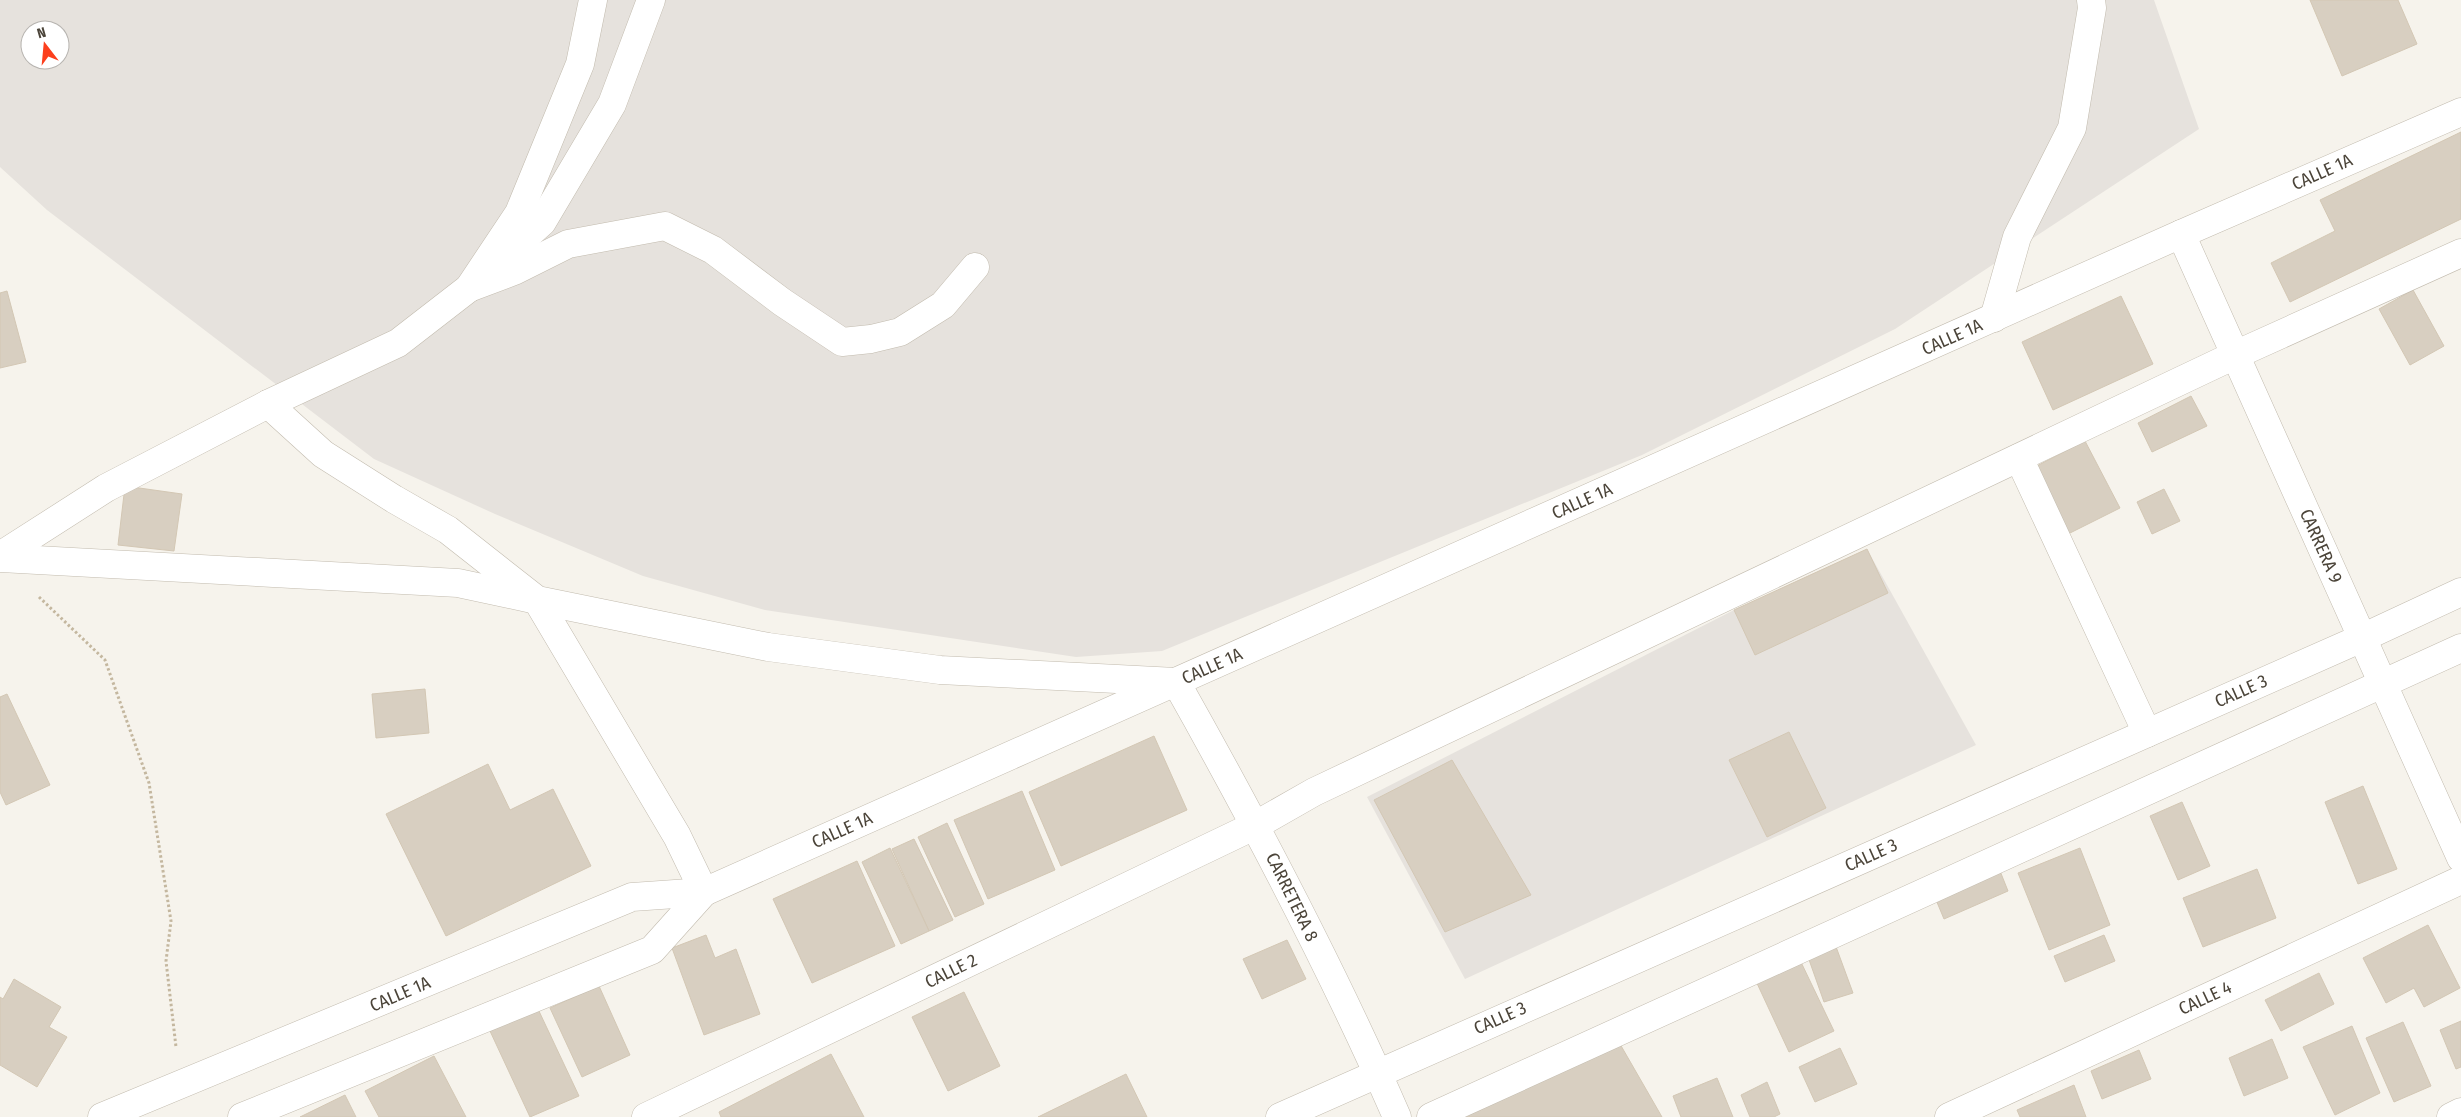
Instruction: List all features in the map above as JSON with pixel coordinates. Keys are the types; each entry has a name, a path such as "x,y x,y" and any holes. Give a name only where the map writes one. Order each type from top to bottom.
{"street":[{"path":"469,288 520,213 580,64 593,0"},
{"path":"0,557 106,488 268,404 398,343 469,288 542,222 612,104 651,0"},
{"path":"1994,318 2017,237 2072,128 2092,8 2090,0"},
{"name":"CALLE 1A","path":"102,1117 632,898 704,892 2181,234 2461,112"},
{"path":"469,288 514,271 568,244 665,226 713,250 782,302 842,342 871,340 900,332 943,305 975,267"},
{"name":"CARRERA 9","path":"2181,234 2461,858"},
{"name":"CALLE 2","path":"646,1117 1256,825 1314,792 2235,355 2461,253"},
{"path":"268,404 323,454 394,499 448,530 537,600 676,836 704,892"},
{"path":"2019,458 2147,732"},
{"path":"0,557 458,583 768,647 940,670 1176,682"},
{"name":"CALLE 3","path":"1280,1117 1377,1072 2362,638 2461,592"},
{"path":"1431,1117 2461,648"},
{"name":"CARRETERA 8","path":"1176,682 1256,825 1377,1072 1397,1117"},
{"name":"CALLE 4","path":"1949,1117 2461,880"},
{"name":"CALLE 1A","path":"242,1117 652,950 704,892"},
{"path":"2451,1117 2461,1112"}],"path":[{"path":"35,594 105,660 149,783 171,921 166,961 180,1084"}],"shaded area":[{"path":"0,0 2154,0 2199,129 1895,329 1642,455 1162,651 1076,657 765,610 643,576 495,514 374,459 47,210 0,167"},
{"path":"1867,549 1976,745 1465,979 1367,797 1734,610"}],"building":[{"path":"2310,0 2398,0 2417,44 2342,76"},
{"path":"2461,132 2461,219 2290,302 2271,263 2335,231 2320,200"},
{"path":"2413,290 2444,346 2410,365 2379,309"},
{"path":"7,291 26,362 0,368 0,293"},
{"path":"2121,296 2153,364 2053,410 2022,342"},
{"path":"2191,396 2207,426 2152,452 2138,423"},
{"path":"2085,441 2120,508 2066,535 2031,469"},
{"path":"125,486 182,494 174,551 118,545"},
{"path":"2164,489 2180,521 2152,534 2137,502"},
{"path":"1867,549 1888,593 1755,655 1734,610"},
{"path":"425,689 429,733 376,738 372,694"},
{"path":"7,694 50,785 6,805 0,792 0,697"},
{"path":"1789,732 1826,808 1767,837 1729,760"},
{"path":"1154,736 1187,810 1061,866 1029,792"},
{"path":"1452,760 1531,895 1445,932 1374,800"},
{"path":"488,764 510,810 553,789 591,866 446,936 386,814"},
{"path":"2363,786 2397,869 2358,884 2325,802"},
{"path":"1022,791 1055,870 988,899 954,820"},
{"path":"2182,802 2210,866 2178,880 2150,816"},
{"path":"947,823 984,904 955,917 918,837"},
{"path":"914,839 953,920 929,931 892,849"},
{"path":"890,848 929,931 901,944 862,862"},
{"path":"2080,848 2110,925 2049,950 2018,873"},
{"path":"857,861 895,946 812,983 773,899"},
{"path":"1998,866 2008,891 1944,919 1934,895"},
{"path":"2257,869 2276,918 2203,947 2183,898"},
{"path":"2428,925 2460,988 2424,1007 2414,988 2386,1003 2363,958"},
{"path":"706,935 715,958 736,949 760,1014 704,1035 672,948"},
{"path":"2104,935 2115,961 2065,982 2054,956"},
{"path":"1287,940 1306,979 1262,999 1243,959"},
{"path":"1835,944 1853,993 1824,1002 1807,954"},
{"path":"1799,958 1834,1031 1789,1052 1755,979"},
{"path":"2319,973 2334,1004 2281,1031 2265,1000"},
{"path":"14,979 61,1007 49,1027 67,1037 37,1087 0,1065 0,997 3,999"},
{"path":"599,986 630,1055 582,1077 550,1008"},
{"path":"964,992 1000,1066 948,1091 912,1017"},
{"path":"538,1009 579,1096 530,1117 490,1031"},
{"path":"2461,1021 2461,1067 2456,1069 2440,1030"},
{"path":"2403,1022 2431,1086 2394,1102 2366,1038"},
{"path":"2352,1026 2380,1093 2335,1115 2303,1047"},
{"path":"2272,1039 2288,1078 2244,1096 2229,1058"},
{"path":"1620,1044 1662,1117 1453,1117"},
{"path":"1840,1048 1857,1084 1815,1102 1799,1067"},
{"path":"2139,1050 2151,1079 2102,1099 2091,1071"},
{"path":"831,1054 864,1117 721,1117 719,1112"},
{"path":"434,1056 466,1117 379,1117 365,1091"},
{"path":"1126,1074 1147,1117 1038,1117"},
{"path":"1717,1078 1733,1117 1681,1117 1673,1096"},
{"path":"1767,1082 1780,1114 1774,1117 1750,1117 1741,1095"},
{"path":"2074,1085 2086,1117 2020,1117 2017,1110"},
{"path":"345,1095 356,1117 300,1117"}]}
